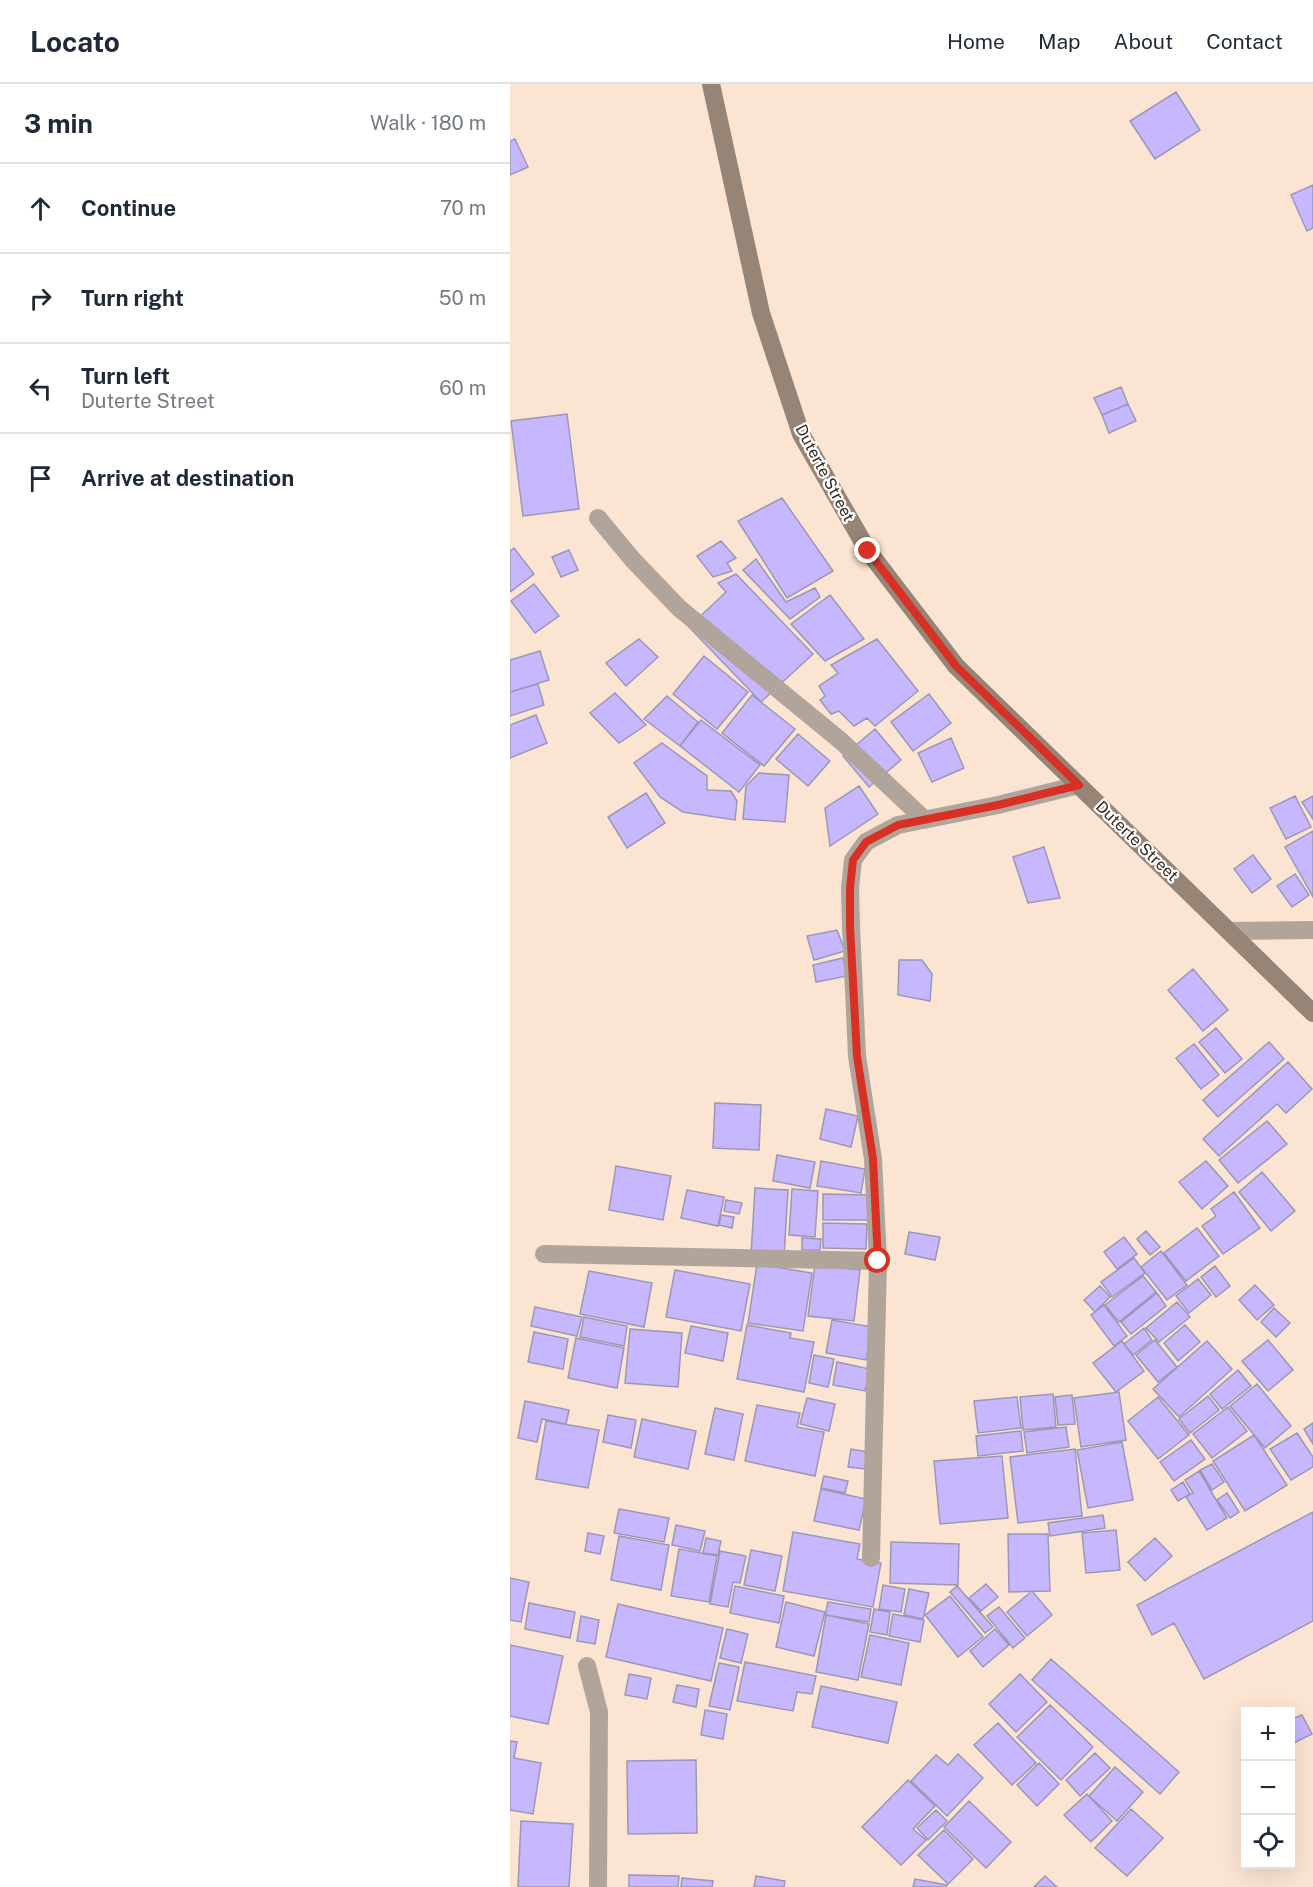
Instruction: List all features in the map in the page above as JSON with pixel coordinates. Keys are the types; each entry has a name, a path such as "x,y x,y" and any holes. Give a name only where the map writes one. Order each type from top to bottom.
{"main road":[{"name":"Duterte Street","path":"711,84 761,313 801,434 868,551 956,666 1313,1012"}],"street":[{"path":"598,518 633,560 679,608 841,741 925,820"},
{"path":"871,1558 878,1261 873,1159 857,1056 850,926 853,860 866,842 898,825 1079,785"},
{"path":"1230,931 1313,930"},
{"path":"544,1254 878,1261"},
{"path":"587,1666 599,1712 598,1887"}],"building":[{"path":"1176,92 1200,130 1155,159 1130,121"},
{"path":"515,139 528,167 510,175 510,141"},
{"path":"1313,185 1313,228 1307,231 1291,195"},
{"path":"1121,387 1128,404 1102,415 1094,398"},
{"path":"1128,404 1136,421 1109,433 1102,415"},
{"path":"567,414 579,509 523,516 511,421"},
{"path":"782,498 833,571 787,598 738,521"},
{"path":"721,541 736,558 727,563 732,571 713,577 697,556"},
{"path":"514,548 534,574 510,592 510,551"},
{"path":"569,550 578,570 561,577 552,557"},
{"path":"756,559 786,602 815,588 820,597 790,619 743,570"},
{"path":"736,574 813,654 761,702 689,627 726,592 718,583"},
{"path":"534,584 559,616 535,633 511,601"},
{"path":"830,595 864,639 825,661 791,624"},
{"path":"639,639 658,657 626,686 606,663"},
{"path":"877,639 918,691 875,726 867,718 854,726 839,711 831,714 820,700 825,696 819,686 838,673 831,665"},
{"path":"540,651 549,680 510,692 510,660"},
{"path":"704,656 748,692 717,729 673,694"},
{"path":"538,684 544,705 510,716 510,692"},
{"path":"615,693 646,725 619,743 590,713"},
{"path":"929,694 951,723 913,751 891,722"},
{"path":"752,695 795,729 764,766 722,733"},
{"path":"667,696 698,722 680,746 644,719"},
{"path":"536,715 547,743 510,758 510,725"},
{"path":"701,720 760,765 739,792 680,746"},
{"path":"875,729 901,760 869,787 843,756"},
{"path":"798,734 830,761 808,786 776,759"},
{"path":"951,738 964,768 932,782 918,753"},
{"path":"662,743 707,776 707,790 731,791 737,801 735,820 683,812 660,797 634,763"},
{"path":"759,773 789,775 785,822 743,819 746,786"},
{"path":"859,786 878,814 830,846 825,808"},
{"path":"646,793 665,823 627,848 608,817"},
{"path":"1295,796 1311,827 1286,839 1270,808"},
{"path":"1313,796 1313,819 1302,802"},
{"path":"1313,831 1313,897 1285,847"},
{"path":"1044,847 1060,898 1028,903 1013,857"},
{"path":"1253,855 1271,879 1252,893 1234,869"},
{"path":"1295,874 1309,895 1292,907 1277,886"},
{"path":"837,930 845,951 814,960 807,936"},
{"path":"843,958 847,976 816,982 813,965"},
{"path":"899,960 922,960 932,974 930,1001 898,995"},
{"path":"1193,969 1228,1010 1203,1031 1168,990"},
{"path":"1216,1028 1242,1059 1225,1073 1199,1042"},
{"path":"1269,1042 1284,1059 1218,1117 1203,1100"},
{"path":"1194,1044 1219,1075 1201,1089 1176,1058"},
{"path":"1288,1062 1312,1089 1286,1113 1277,1104 1219,1156 1203,1139"},
{"path":"715,1103 761,1105 759,1150 713,1148"},
{"path":"826,1109 858,1116 851,1147 820,1139"},
{"path":"1267,1121 1287,1144 1238,1183 1219,1160"},
{"path":"777,1155 815,1162 810,1188 773,1181"},
{"path":"821,1161 865,1169 861,1193 817,1186"},
{"path":"1206,1161 1228,1186 1202,1209 1179,1182"},
{"path":"616,1166 671,1176 663,1220 609,1210"},
{"path":"1262,1172 1295,1211 1271,1231 1239,1192"},
{"path":"755,1188 788,1190 784,1257 751,1255"},
{"path":"792,1189 818,1191 815,1237 789,1235"},
{"path":"687,1190 724,1197 718,1226 681,1218"},
{"path":"1234,1192 1260,1228 1223,1254 1202,1226 1216,1216 1211,1209"},
{"path":"823,1194 870,1195 870,1220 823,1220"},
{"path":"726,1200 742,1203 739,1214 724,1211"},
{"path":"721,1215 734,1217 732,1228 719,1225"},
{"path":"823,1223 867,1224 866,1249 823,1248"},
{"path":"1197,1228 1219,1256 1186,1281 1164,1253"},
{"path":"1146,1231 1160,1247 1150,1255 1137,1239"},
{"path":"909,1232 940,1237 935,1260 905,1254"},
{"path":"1124,1237 1137,1254 1117,1269 1104,1252"},
{"path":"802,1238 821,1239 820,1250 802,1250"},
{"path":"1161,1251 1187,1285 1167,1300 1141,1267"},
{"path":"1134,1258 1145,1273 1112,1297 1101,1282"},
{"path":"757,1264 812,1273 803,1331 748,1323"},
{"path":"815,1265 860,1270 854,1321 808,1316"},
{"path":"1215,1266 1230,1286 1216,1297 1201,1277"},
{"path":"675,1270 750,1284 741,1331 666,1317"},
{"path":"589,1271 652,1283 644,1327 580,1314"},
{"path":"1143,1276 1156,1292 1119,1322 1105,1305"},
{"path":"1198,1279 1211,1295 1189,1313 1176,1296"},
{"path":"1255,1285 1274,1305 1257,1320 1239,1300"},
{"path":"1100,1286 1110,1297 1095,1312 1084,1300"},
{"path":"1157,1293 1166,1306 1131,1334 1121,1322"},
{"path":"1177,1302 1190,1317 1159,1342 1146,1328"},
{"path":"1104,1305 1127,1336 1114,1346 1091,1315"},
{"path":"535,1307 582,1317 577,1336 531,1326"},
{"path":"1274,1308 1290,1323 1276,1337 1261,1322"},
{"path":"584,1317 627,1326 624,1346 580,1337"},
{"path":"832,1320 872,1327 866,1360 826,1353"},
{"path":"747,1325 791,1333 790,1338 814,1342 804,1392 737,1379"},
{"path":"1185,1325 1200,1342 1178,1361 1164,1343"},
{"path":"691,1326 728,1333 723,1361 685,1353"},
{"path":"1144,1328 1152,1340 1133,1355 1124,1344"},
{"path":"630,1329 682,1333 678,1387 625,1383"},
{"path":"534,1332 568,1339 563,1369 528,1362"},
{"path":"576,1338 624,1348 617,1388 568,1378"},
{"path":"1155,1340 1177,1367 1158,1382 1136,1355"},
{"path":"1268,1340 1293,1370 1268,1391 1242,1361"},
{"path":"1122,1341 1144,1371 1116,1392 1093,1363"},
{"path":"1207,1341 1232,1369 1179,1417 1153,1389"},
{"path":"814,1355 834,1359 828,1387 809,1383"},
{"path":"837,1362 870,1369 865,1391 833,1385"},
{"path":"1238,1370 1251,1386 1222,1409 1210,1394"},
{"path":"1257,1384 1291,1426 1265,1448 1230,1406"},
{"path":"1119,1392 1126,1440 1081,1447 1074,1398"},
{"path":"1053,1394 1056,1427 1023,1430 1020,1397"},
{"path":"1072,1395 1075,1424 1058,1425 1055,1397"},
{"path":"1208,1396 1219,1410 1190,1433 1179,1419"},
{"path":"1017,1397 1021,1428 978,1433 974,1401"},
{"path":"1158,1397 1189,1435 1158,1459 1128,1421"},
{"path":"807,1398 835,1404 829,1431 800,1424"},
{"path":"525,1401 569,1410 566,1424 542,1419 537,1442 518,1438"},
{"path":"757,1405 800,1413 797,1427 824,1432 815,1476 745,1461"},
{"path":"1228,1407 1247,1431 1212,1458 1193,1434"},
{"path":"715,1408 743,1414 734,1460 705,1454"},
{"path":"608,1415 636,1420 631,1448 603,1442"},
{"path":"642,1419 696,1431 688,1469 634,1457"},
{"path":"546,1421 599,1430 588,1488 536,1479"},
{"path":"1313,1423 1313,1444 1304,1429"},
{"path":"1066,1427 1069,1447 1027,1453 1024,1432"},
{"path":"1021,1431 1023,1451 978,1456 976,1436"},
{"path":"1297,1433 1313,1457 1313,1467 1291,1480 1270,1449"},
{"path":"1254,1435 1287,1485 1245,1511 1213,1461"},
{"path":"1191,1440 1205,1459 1174,1481 1160,1462"},
{"path":"1122,1442 1133,1500 1088,1508 1077,1450"},
{"path":"851,1449 868,1452 865,1469 848,1467"},
{"path":"1075,1449 1082,1516 1018,1523 1010,1457"},
{"path":"1002,1456 1008,1518 940,1524 934,1461"},
{"path":"1212,1464 1224,1482 1212,1490 1200,1470"},
{"path":"1199,1471 1227,1518 1207,1530 1186,1497 1193,1493 1185,1480"},
{"path":"824,1476 848,1481 845,1493 821,1488"},
{"path":"1183,1482 1190,1494 1178,1501 1171,1490"},
{"path":"821,1489 866,1499 859,1530 814,1521"},
{"path":"1227,1493 1239,1512 1230,1518 1217,1500"},
{"path":"619,1509 669,1518 664,1542 614,1533"},
{"path":"1313,1512 1313,1621 1204,1679 1174,1623 1152,1635 1137,1605"},
{"path":"1103,1515 1105,1528 1050,1536 1048,1523"},
{"path":"676,1525 705,1531 700,1551 672,1545"},
{"path":"1116,1530 1120,1570 1086,1573 1082,1533"},
{"path":"793,1532 860,1544 857,1559 881,1563 873,1607 783,1591"},
{"path":"588,1533 604,1536 600,1554 585,1551"},
{"path":"1008,1534 1048,1534 1050,1591 1009,1592"},
{"path":"619,1536 669,1545 661,1590 611,1580"},
{"path":"706,1538 721,1541 718,1555 703,1553"},
{"path":"1155,1538 1172,1556 1145,1581 1128,1562"},
{"path":"891,1542 959,1544 958,1585 890,1583"},
{"path":"679,1549 717,1556 709,1602 671,1596"},
{"path":"751,1550 782,1556 775,1591 744,1585"},
{"path":"720,1551 746,1556 740,1583 733,1582 728,1607 710,1604"},
{"path":"510,1578 529,1582 521,1622 510,1620"},
{"path":"986,1584 998,1597 981,1611 969,1598"},
{"path":"883,1585 905,1589 901,1612 879,1609"},
{"path":"735,1586 784,1596 779,1623 730,1613"},
{"path":"957,1586 993,1627 985,1633 950,1592"},
{"path":"909,1589 929,1593 923,1619 904,1615"},
{"path":"1032,1591 1052,1615 1027,1636 1007,1612"},
{"path":"950,1596 983,1637 958,1657 925,1615"},
{"path":"786,1602 825,1612 814,1656 776,1647"},
{"path":"828,1602 871,1609 869,1622 825,1615"},
{"path":"529,1603 575,1612 570,1638 525,1629"},
{"path":"618,1604 723,1628 711,1681 606,1657"},
{"path":"999,1607 1025,1638 1013,1648 987,1616"},
{"path":"874,1609 890,1612 887,1635 870,1632"},
{"path":"893,1614 924,1620 920,1642 889,1636"},
{"path":"826,1615 869,1624 858,1680 816,1672"},
{"path":"581,1616 599,1620 595,1644 577,1641"},
{"path":"727,1629 748,1634 741,1663 720,1658"},
{"path":"995,1629 1009,1645 983,1667 970,1651"},
{"path":"870,1635 909,1643 901,1685 861,1677"},
{"path":"510,1645 563,1656 548,1724 510,1716"},
{"path":"1051,1659 1179,1772 1160,1794 1032,1680"},
{"path":"745,1662 816,1676 812,1694 797,1692 793,1711 737,1701"},
{"path":"719,1663 739,1667 730,1710 709,1706"},
{"path":"629,1674 651,1678 647,1699 625,1695"},
{"path":"1020,1674 1047,1702 1016,1732 989,1704"},
{"path":"677,1685 699,1689 696,1707 673,1702"},
{"path":"821,1686 897,1702 888,1743 812,1727"},
{"path":"1050,1705 1093,1747 1061,1780 1017,1737"},
{"path":"705,1710 727,1714 723,1739 701,1735"},
{"path":"1302,1715 1312,1734 1295,1742 1295,1718"},
{"path":"998,1723 1036,1763 1012,1785 974,1745"},
{"path":"510,1741 517,1742 514,1758 541,1763 533,1814 510,1810"},
{"path":"1095,1753 1110,1768 1080,1796 1066,1780"},
{"path":"958,1754 983,1778 947,1816 911,1781 936,1755 948,1765"},
{"path":"696,1760 697,1833 628,1834 627,1761"},
{"path":"1039,1763 1059,1784 1037,1806 1017,1785"},
{"path":"1115,1767 1143,1792 1117,1821 1089,1796"},
{"path":"908,1780 935,1806 913,1829 926,1840 901,1865 862,1827"},
{"path":"1087,1794 1112,1821 1091,1842 1064,1815"},
{"path":"969,1801 1011,1842 986,1868 944,1827"},
{"path":"1131,1809 1163,1838 1127,1876 1095,1848"},
{"path":"936,1810 947,1821 928,1840 917,1828"},
{"path":"521,1821 573,1824 569,1887 518,1887"},
{"path":"944,1830 973,1859 948,1884 918,1855"},
{"path":"629,1875 679,1876 678,1887 629,1887"},
{"path":"756,1876 785,1881 784,1887 754,1887"},
{"path":"1045,1876 1057,1887 1034,1887"},
{"path":"682,1878 713,1881 712,1887 681,1887"},
{"path":"915,1879 947,1885 946,1887 913,1887"}],"route":[{"path":"868,551 956,666 1079,785 998,805 898,825 866,842 853,860 850,926 857,1056 873,1159 878,1261"}]}
